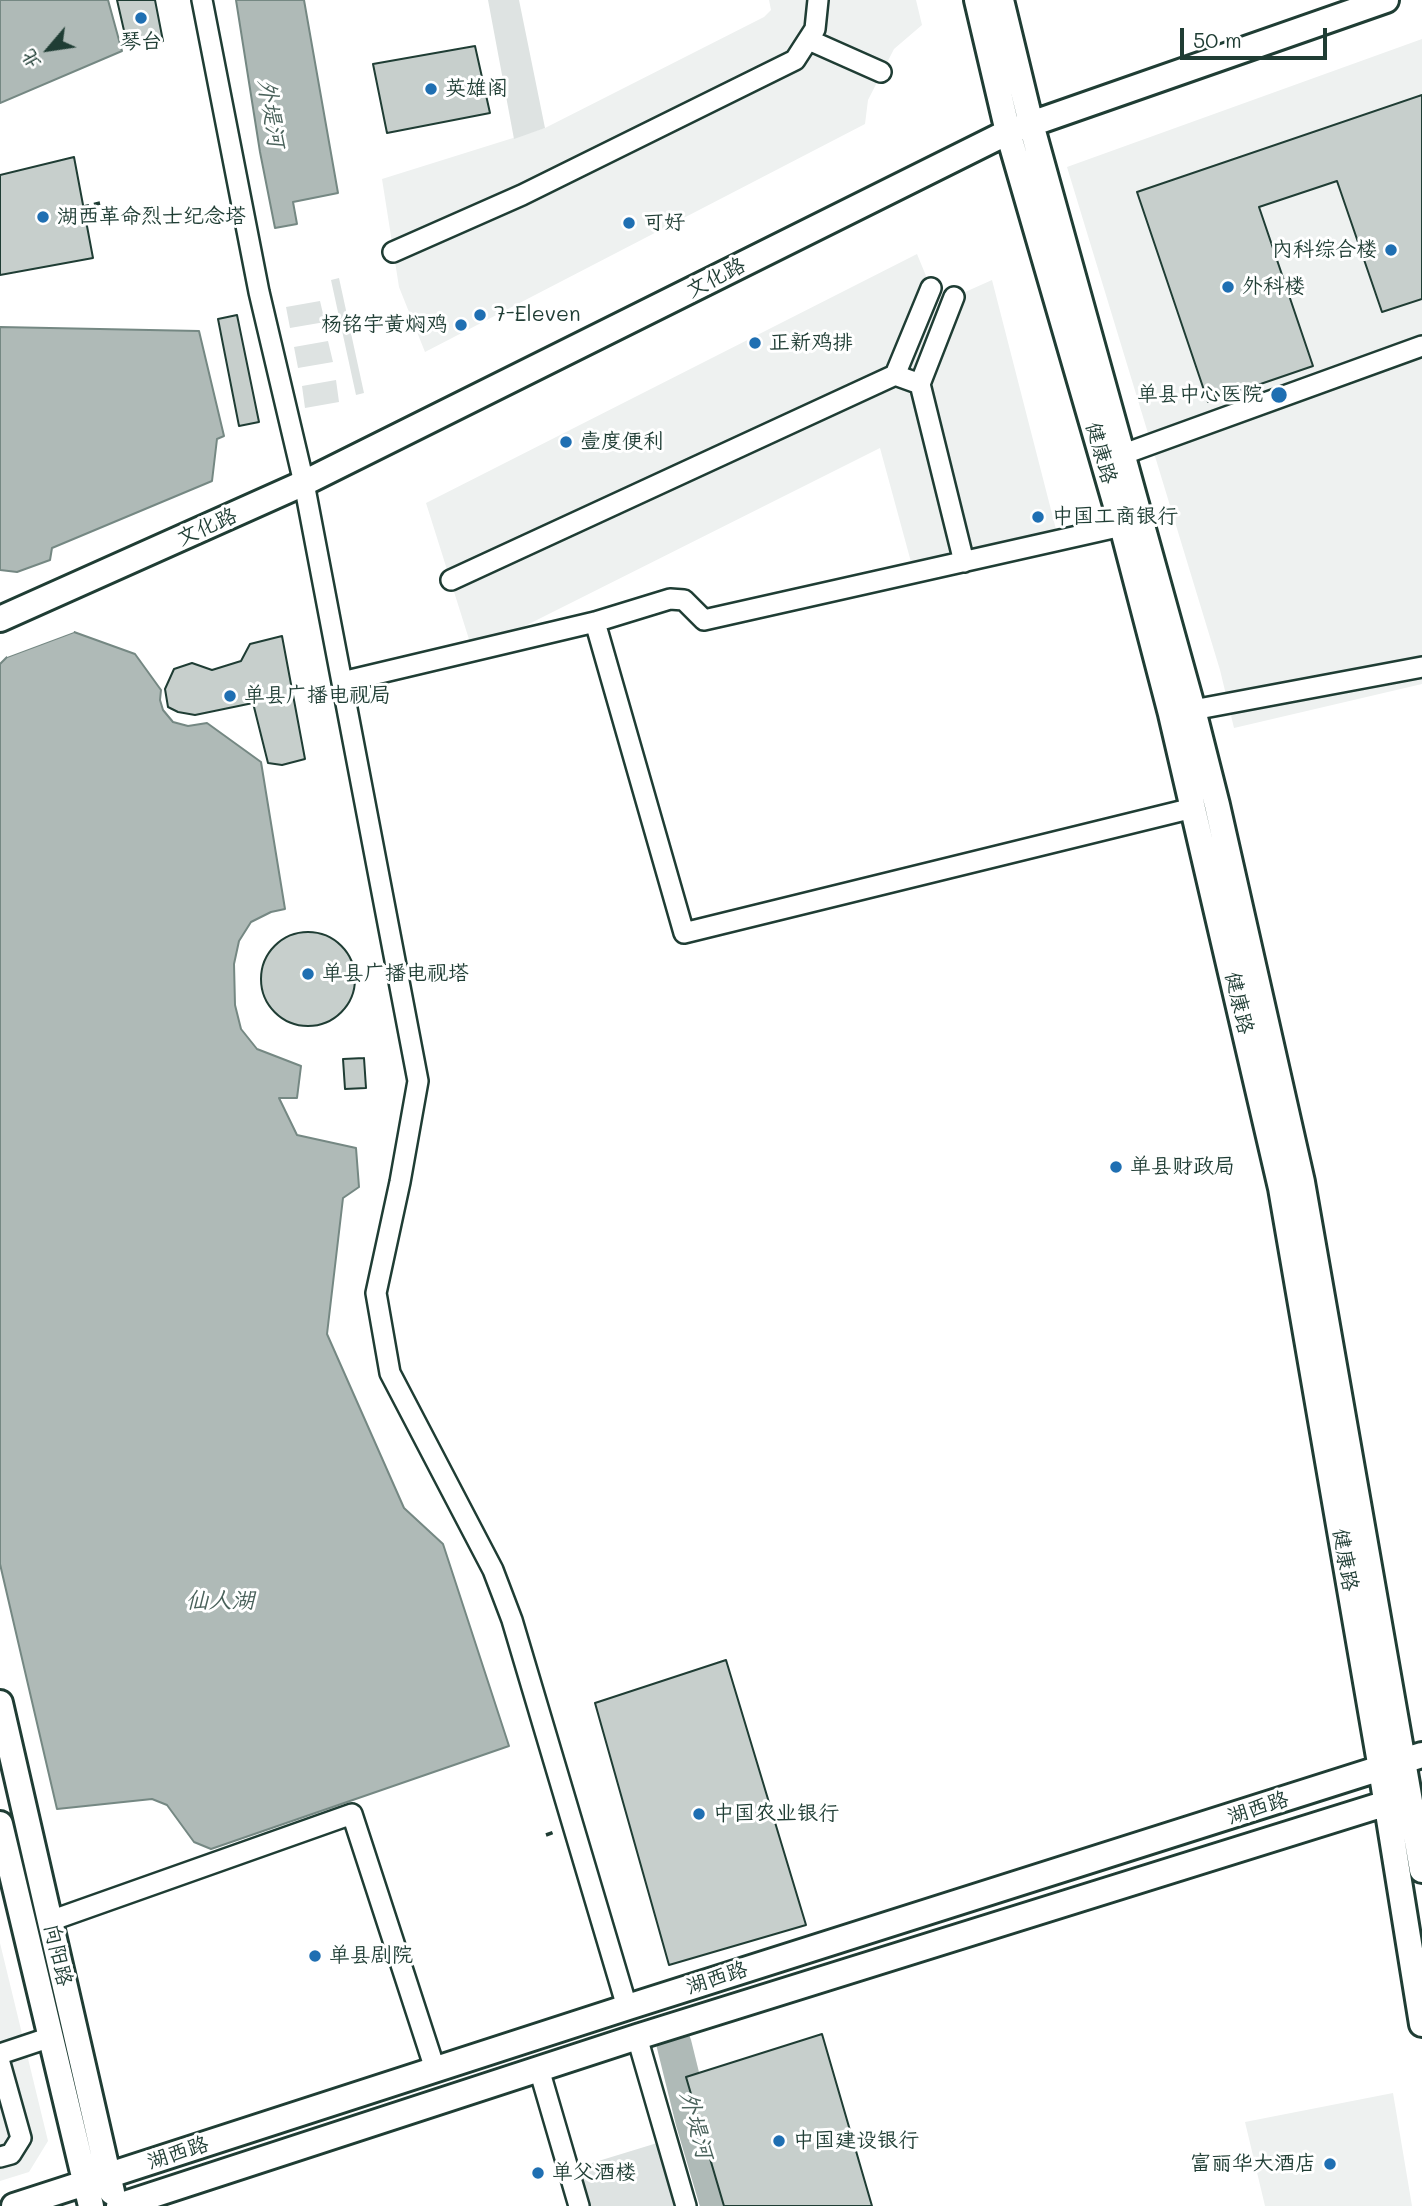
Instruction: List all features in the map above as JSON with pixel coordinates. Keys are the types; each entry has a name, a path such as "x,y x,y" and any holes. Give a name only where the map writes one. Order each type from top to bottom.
{"main road":[{"name":"健康路","path":"977,0 1008,132 1122,526 1193,808 1281,1188 1387,1803 1422,2024"},
{"name":"健康路","path":"1001,0 1031,124 1193,710 1302,1182 1413,1758 1422,1870"},
{"name":"文化路","path":"0,619 304,483 1008,132 1386,0"},
{"name":"向阳路","path":"0,1703 50,1922 95,2189"},
{"name":"湖西路","path":"14,2206 95,2189 435,2069 1413,1758"},
{"name":"湖西路","path":"117,2206 637,2037 1416,1794"},
{"name":"向阳路","path":"0,1825 51,2037 95,2189 117,2206"}],"street":[{"path":"202,0 259,292 304,483 418,1081 376,1293 390,1373 494,1570 512,1620 627,2007"},
{"path":"393,252 522,195 795,60 815,29 818,0"},
{"path":"809,40 881,72"},
{"path":"451,579 895,374 931,288"},
{"path":"954,297 920,384 964,562"},
{"path":"1124,454 1422,346"},
{"path":"895,374 920,384"},
{"path":"342,682 595,622 670,599 684,600 704,620 1122,526"},
{"path":"595,622 684,933 1193,808"},
{"path":"1193,710 1422,667"},
{"path":"50,1922 352,1814 435,2069"},
{"path":"0,2054 51,2037"},
{"path":"637,2037 686,2206"},
{"path":"0,2063 21,2138 11,2154 0,2157"},
{"path":"539,2069 579,2206"}],"path":[{"path":"59,214 100,203"}],"shaded area":[{"path":"488,0 519,0 545,128 514,139"},
{"path":"769,0 916,0 922,25 894,49 868,100 865,124 425,352 399,287 382,179 545,128 764,17 771,10"},
{"name":"单县中心医院","path":"1422,39 1422,684 1234,728 1220,670 1067,167"},
{"path":"917,254 931,288 954,297 992,280 1059,541 914,573 880,448 473,652 426,503"},
{"path":"339,278 364,393 356,395 331,280"},
{"path":"320,301 325,322 290,328 286,307"},
{"path":"328,341 333,362 298,368 294,347"},
{"path":"336,380 339,402 305,408 302,386"},
{"path":"0,1943 48,2141 29,2172 0,2181"},
{"name":"富丽华大酒店","path":"1393,2093 1412,2206 1265,2206 1245,2122"},
{"path":"667,2140 686,2206 579,2206 569,2170"}],"water":[{"path":"0,0 108,0 122,51 0,103"},
{"path":"236,0 304,0 338,193 293,202 297,224 275,228"},
{"path":"0,327 199,331 224,436 217,439 212,481 52,548 50,560 17,572 0,570"},
{"name":"仙人湖","path":"74,632 135,654 161,690 163,710 173,722 188,726 207,723 261,762 285,909 271,912 251,922 239,941 234,964 235,1005 241,1029 257,1049 301,1066 297,1098 279,1098 297,1135 356,1148 359,1187 343,1198 327,1334 404,1508 443,1544 509,1746 211,1849 194,1842 167,1805 152,1799 57,1809 0,1564 0,664 7,657"}],"pier":[{"path":"73,628 74,632 7,657 6,654"}],"building":[{"path":"117,0 155,0 163,41 128,48"},
{"name":"英雄阁","path":"475,46 490,113 387,133 373,64"},
{"path":"1422,95 1422,299 1382,312 1337,181 1259,207 1313,366 1208,402 1137,192"},
{"name":"湖西革命烈士纪念塔","path":"74,157 93,258 0,275 0,175"},
{"path":"237,315 259,422 239,426 218,319"},
{"name":"单县广播电视局","path":"282,636 305,759 282,765 268,763 253,703 195,715 168,707 165,689 174,669 192,663 212,670 241,661 250,644"},
{"name":"单县广播电视塔","path":"308,932 326,935 341,946 352,961 355,979 352,997 341,1012 326,1023 308,1026 290,1023 275,1012 264,997 261,979 264,961 275,946 290,935"},
{"path":"364,1058 366,1088 345,1089 343,1059"},
{"name":"中国农业银行","path":"726,1660 806,1925 669,1965 595,1703"},
{"name":"中国建设银行","path":"822,2034 872,2206 724,2206 686,2077"}],"waterway":[{"name":"外堤河","path":"674,2044 718,2206"}],"place":[{"name":"琴台","path":"141,18"},
{"name":"英雄阁","path":"431,89"},
{"name":"湖西革命烈士纪念塔","path":"43,217"},
{"name":"可好","path":"629,223"},
{"name":"内科综合楼","path":"1391,250"},
{"name":"外科楼","path":"1228,287"},
{"name":"7-Eleven","path":"480,315"},
{"name":"杨铭宇黄焖鸡","path":"461,325"},
{"name":"正新鸡排","path":"755,343"},
{"name":"单县中心医院","path":"1279,395"},
{"name":"壹度便利","path":"566,442"},
{"name":"中国工商银行","path":"1038,517"},
{"name":"单县广播电视局","path":"230,696"},
{"name":"单县广播电视塔","path":"308,974"},
{"name":"单县财政局","path":"1116,1167"},
{"name":"中国农业银行","path":"699,1814"},
{"name":"单县剧院","path":"315,1956"},
{"name":"中国建设银行","path":"779,2141"},
{"name":"富丽华大酒店","path":"1330,2164"},
{"name":"单父酒楼","path":"538,2173"}]}
